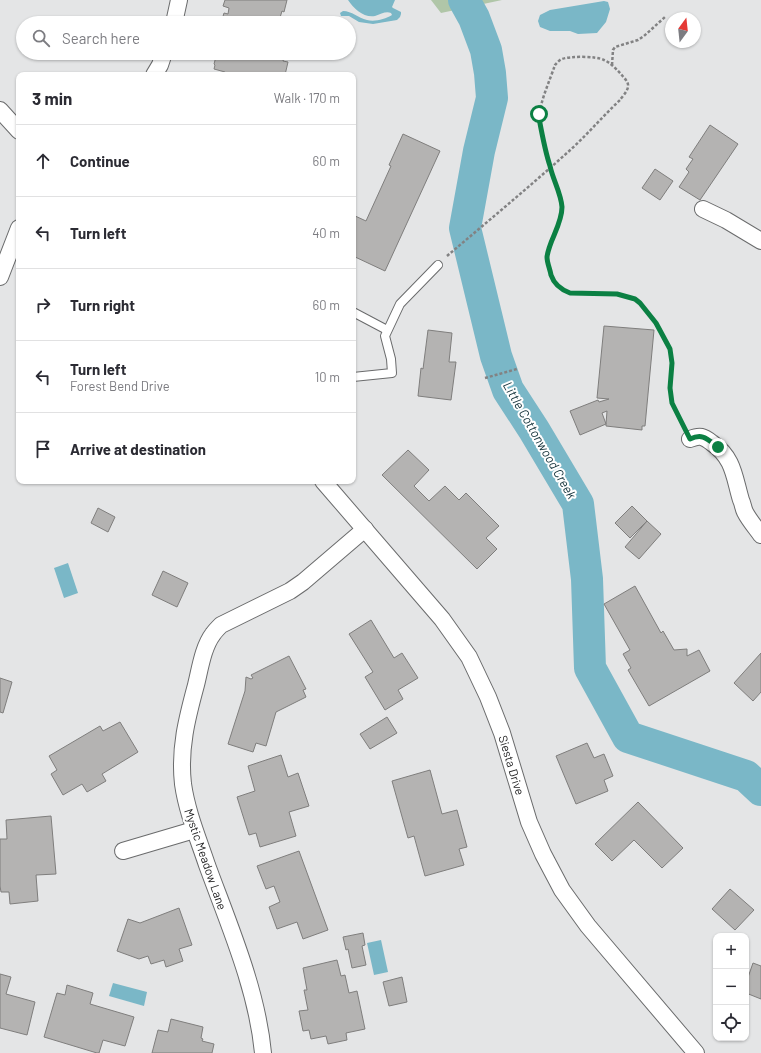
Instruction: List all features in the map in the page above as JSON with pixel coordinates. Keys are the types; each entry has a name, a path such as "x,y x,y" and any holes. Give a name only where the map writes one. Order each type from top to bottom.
{"street":[{"path":"176,16 179,0"},
{"path":"156,72 162,60"},
{"path":"0,110 16,128"},
{"path":"703,209 726,220 761,241"},
{"path":"0,278 16,236"},
{"path":"690,439 697,436 705,438 718,447 726,457 733,467 737,487 745,512 761,535"},
{"name":"Siesta Drive","path":"326,484 442,619 469,657 488,697 502,733 529,822 543,854 562,890 588,926 696,1053"},
{"name":"Mystic Meadow Lane","path":"263,1053 258,1015 240,957 194,830 187,805 183,784 182,761 183,739 187,718 204,653 213,633 221,625 303,582 365,529"},
{"path":"123,852 194,830"}],"lane":[{"path":"356,377 392,374 391,359 385,336 400,304 438,265"},
{"path":"356,314 388,330"}],"path":[{"path":"612,66 613,50 615,47 638,40 665,17"},
{"path":"454,250 482,225 550,168 569,151 620,100 628,88 628,83 605,60 589,57 562,59 555,65 539,114 550,168 559,190 562,208 559,224 547,255 547,261 552,278 560,288 565,291 570,293 617,294 635,299 640,303 656,323 670,349 672,363 670,388 672,403 690,439"},
{"path":"485,378 518,369"}],"green space":[{"path":"431,0 502,0 441,13"}],"water":[{"path":"348,0 395,0 392,7 401,12 401,14 397,20 373,24 359,22 356,20 356,16 341,16 340,13 346,11 364,19 373,21 392,15 391,13 387,12 375,16 367,16 353,7"},
{"path":"604,1 608,2 610,9 606,22 597,33 578,34 570,31 550,31 540,27 538,21 540,15 550,10"},
{"path":"68,563 78,593 64,598 54,568"},
{"path":"381,940 388,972 374,975 367,943"},
{"path":"113,983 147,992 144,1006 109,996"}],"building":[{"path":"225,0 287,0 284,12 282,11 280,16 223,16 224,13 228,14 229,8 223,6"},
{"path":"215,60 283,60 288,62 286,72 225,72 214,69"},
{"path":"710,125 738,144 700,200 679,187 689,172 686,169 693,159 689,157"},
{"path":"403,134 440,151 385,271 356,257 356,216 366,221 391,166 389,165"},
{"path":"655,169 673,181 660,200 642,188"},
{"path":"604,326 654,330 645,426 642,426 642,430 606,426 606,424 580,435 570,411 598,400 599,402 609,399 597,398","holes":["607,411 606,424 602,413"]},
{"path":"428,330 452,333 449,362 456,362 451,400 418,396 421,368 423,369"},
{"path":"408,450 429,470 414,486 429,501 445,486 459,500 466,493 499,526 486,538 497,549 477,569 382,475"},
{"path":"632,506 647,521 630,538 615,523"},
{"path":"98,508 115,517 108,532 91,523"},
{"path":"647,521 661,534 639,559 625,547"},
{"path":"163,571 188,583 177,607 152,595"},
{"path":"635,586 661,633 663,631 674,650 687,649 687,656 699,650 710,671 649,706 628,670 631,668 623,654 630,650 604,604"},
{"path":"371,620 394,658 402,653 418,678 398,690 403,699 385,710 365,677 373,672 349,634"},
{"path":"761,653 761,692 753,701 734,683"},
{"path":"289,656 306,689 303,690 306,697 276,712 266,746 256,743 253,752 228,744 245,691 246,677 251,679 253,678 251,675"},
{"path":"0,678 12,682 3,713 0,712"},
{"path":"387,717 397,733 370,749 360,734"},
{"path":"120,722 138,752 102,774 106,781 87,792 82,784 63,795 51,774 57,770 49,756 100,726 103,731"},
{"path":"587,743 594,758 604,754 613,776 604,780 608,791 576,804 556,756"},
{"path":"281,755 288,777 298,773 309,806 289,812 296,836 260,847 256,833 249,835 237,797 255,791 248,766"},
{"path":"430,770 442,814 457,810 467,847 459,849 464,865 425,876 414,836 408,838 392,781"},
{"path":"638,802 683,848 662,868 634,840 612,861 595,844"},
{"path":"51,816 56,874 36,875 38,901 10,904 9,892 1,892 0,886 0,839 7,839 6,820"},
{"path":"299,851 328,930 303,939 297,922 277,929 269,907 280,902 274,886 266,889 257,866"},
{"path":"730,889 754,910 735,930 712,909"},
{"path":"179,908 192,945 179,949 183,961 166,967 164,960 151,964 148,956 139,959 117,951 128,919 140,923"},
{"path":"363,933 365,945 362,946 366,965 352,968 348,949 346,950 343,937"},
{"path":"337,960 341,976 345,975 349,993 357,991 365,1029 346,1033 347,1040 328,1044 326,1036 311,1039 309,1030 303,1031 299,1011 308,1010 304,990 307,990 303,968"},
{"path":"753,963 761,966 761,999 749,994 749,974"},
{"path":"0,974 11,977 6,994 35,1002 27,1035 0,1028"},
{"path":"402,977 407,1002 389,1006 383,982"},
{"path":"67,985 93,993 90,1004 134,1017 125,1046 103,1040 99,1053 97,1053 44,1037 57,993 65,995"},
{"path":"171,1019 203,1027 201,1038 203,1039 202,1041 214,1044 212,1053 152,1053 158,1030 168,1032"}],"waterway":[{"name":"Little Cottonwood Creek","path":"464,0 474,18 486,50 492,98 479,151 465,228 496,356 508,390 534,430 578,504 587,579 590,668 628,737 746,776 761,790"}],"route":[{"path":"539,114 550,168 559,190 562,208 559,224 547,255 547,261 552,278 560,288 570,293 617,294 635,299 640,303 656,323 670,349 672,363 670,388 672,403 690,439 697,436 705,438 718,447"}]}
